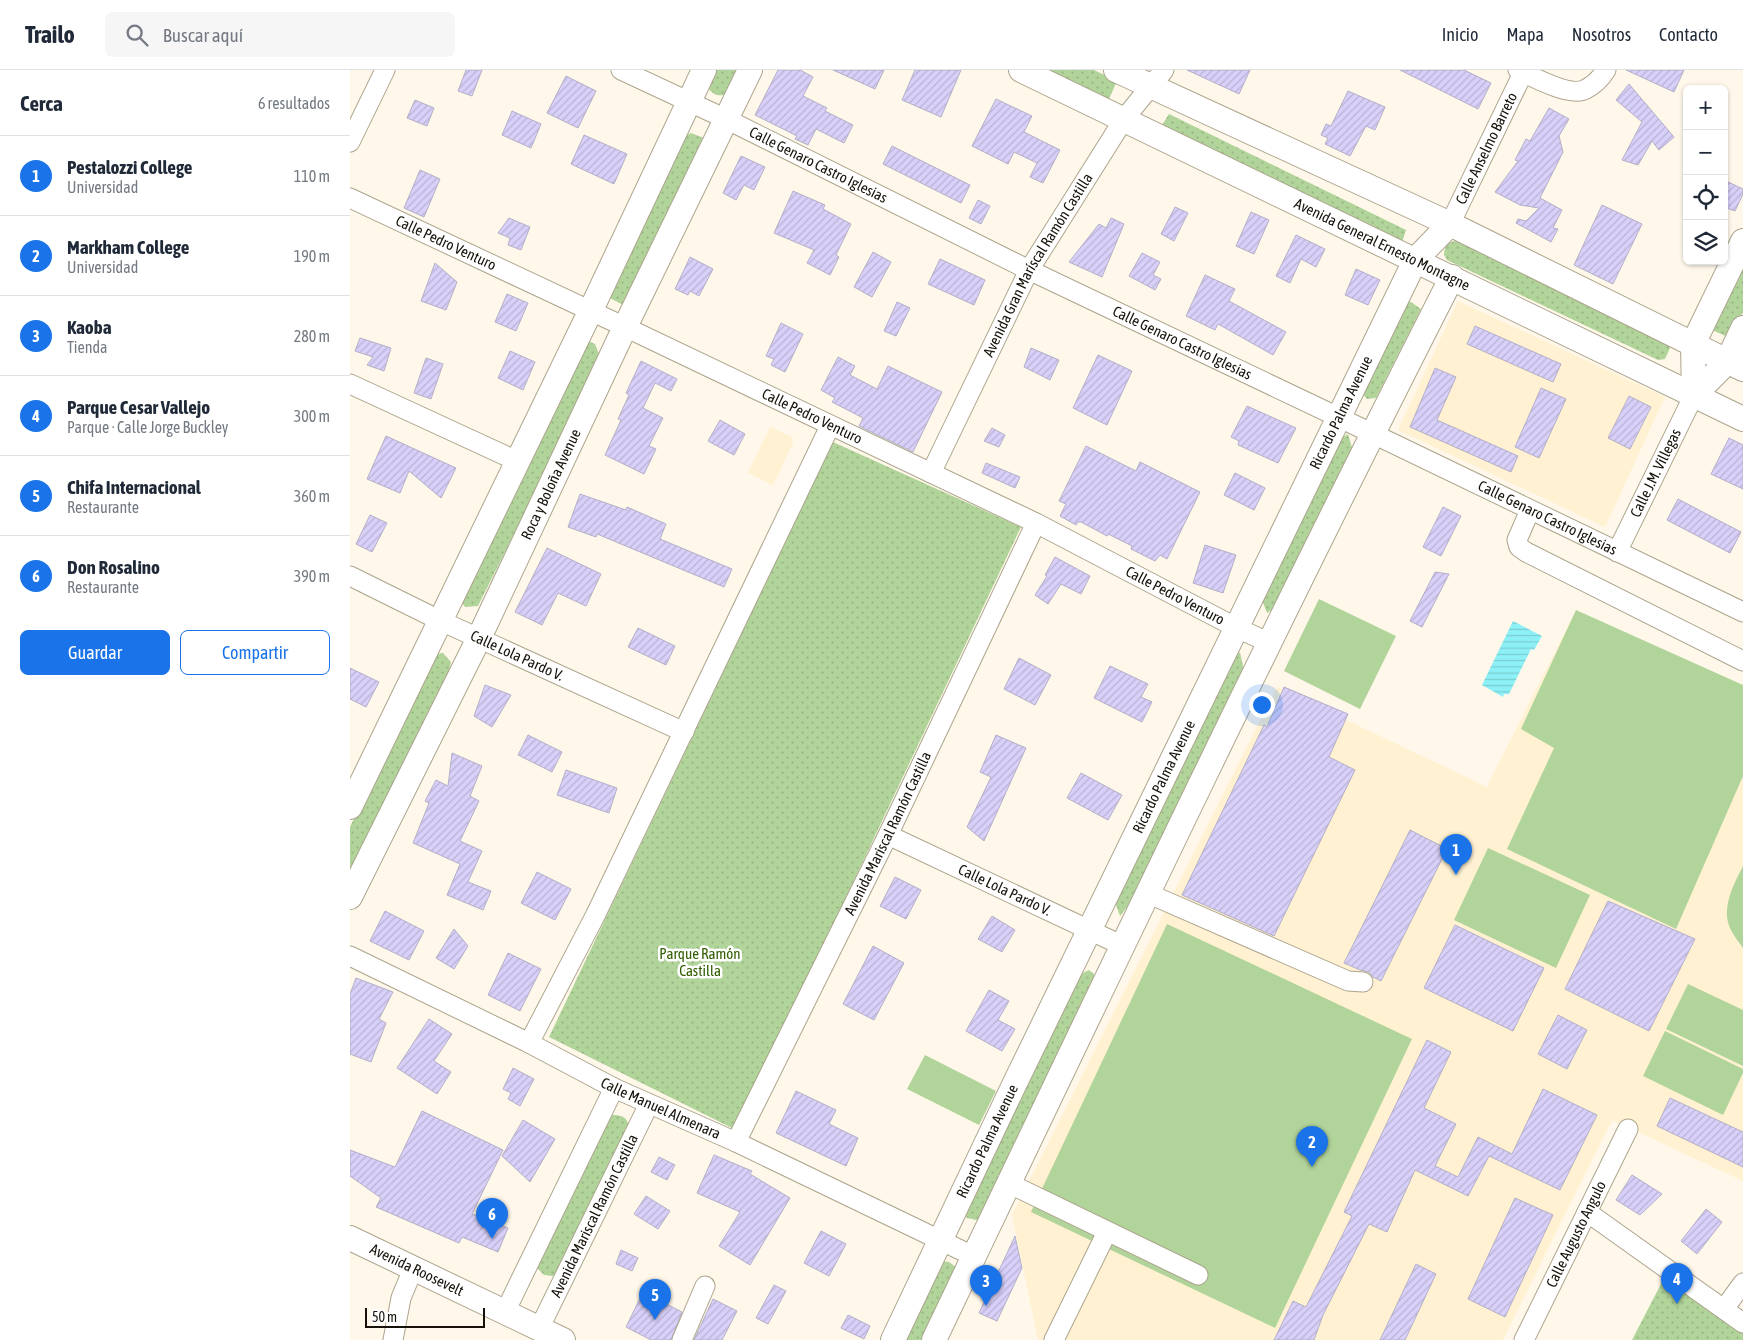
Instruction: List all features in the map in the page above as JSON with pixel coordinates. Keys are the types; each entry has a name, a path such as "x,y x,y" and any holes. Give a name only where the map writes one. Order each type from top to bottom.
{"main road":[{"path":"350,807 357,775 441,621 690,103 704,70"},
{"name":"Roca y Boloña Avenue","path":"350,897 479,638 625,327 750,70"},
{"name":"Avenida General Ernesto Montagne","path":"1021,70 1124,118 1743,419"},
{"path":"1116,70 1157,78 1735,366"},
{"name":"Ricardo Palma Avenue","path":"893,1340 1415,260 1450,224"},
{"path":"1694,395 1693,344 1743,241"},
{"path":"934,1340 1121,945 1372,433 1452,277"},
{"path":"1694,395 1735,366 1743,328"},
{"name":"Avenida Roosevelt","path":"350,1238 563,1340"}],"street":[{"path":"350,142 385,70"},
{"name":"Calle Genaro Castro Iglesias","path":"621,70 726,119 1029,270 1338,416 1743,612"},
{"path":"1521,71 1565,90 1584,91 1600,79 1606,70"},
{"name":"Calle Anselmo Barreto","path":"1450,224 1521,71"},
{"name":"Avenida Gran Maríscal Ramón Castilla","path":"931,473 1029,270 1124,118 1157,78"},
{"name":"Calle Pedro Venturo","path":"350,198 1036,523 1237,628 1270,643"},
{"path":"350,384 517,461"},
{"name":"Calle J.M. Villegas","path":"1617,552 1694,395"},
{"path":"529,1044 595,916 830,426"},
{"path":"1530,510 1517,540 1519,546 1526,552 1743,661"},
{"name":"Avenida Mariscal Ramón Castilla","path":"736,1142 888,835 1036,523"},
{"name":"Calle Lola Pardo V.","path":"350,576 441,621 684,732"},
{"name":"Calle Lola Pardo V.","path":"888,835 1121,945"},
{"path":"1147,894 1348,981 1362,982"},
{"name":"Calle Manuel Almenara","path":"350,956 614,1088 736,1142 973,1256"},
{"path":"505,1312 614,1088"},
{"name":"Avenida Mariscal Ramón Castilla","path":"539,1328 649,1104"},
{"name":"Calle Augusto Angulo","path":"1524,1340 1628,1129"},
{"path":"1008,1183 1198,1275"},
{"path":"1587,1212 1743,1323"},
{"path":"1054,1340 1107,1232"},
{"path":"393,1340 401,1298 414,1268"},
{"path":"1724,1309 1743,1283"},
{"path":"682,1340 705,1286"}],"shaded area":[{"path":"1458,301 1665,397 1605,527 1398,430"},
{"path":"770,427 792,437 793,443 773,485 748,473"},
{"path":"1576,610 1743,691 1743,1181 1612,1120 1503,1340 1038,1340 1012,1215 1277,687 1487,787"}],"green space":[{"path":"712,70 741,70 730,94 717,95 706,86"},
{"path":"1044,70 1094,70 1117,81 1109,99"},
{"path":"1169,114 1406,230 1401,246 1162,125"},
{"path":"691,133 704,138 625,306 606,296 681,138"},
{"path":"1456,241 1666,342 1670,348 1665,359 1658,360 1447,260 1444,255 1445,247 1450,242"},
{"path":"1743,269 1743,312 1730,338 1712,330"},
{"path":"1405,298 1421,309 1376,398 1367,399 1360,391"},
{"path":"586,340 595,344 601,359 478,606 465,607 457,596"},
{"path":"1348,434 1353,451 1279,605 1267,613 1261,597 1337,441"},
{"name":"Parque Ramón Castilla","path":"833,442 1021,527 736,1130 549,1037"},
{"path":"1319,599 1396,636 1360,709 1284,671"},
{"path":"1576,610 1743,685 1743,776 1676,929 1507,849 1554,748 1521,729"},
{"path":"1240,652 1244,671 1127,907 1120,916 1114,899 1227,665"},
{"path":"443,653 451,662 448,674 350,886 350,827 430,661 435,654"},
{"path":"1488,848 1590,895 1556,968 1454,920"},
{"path":"1743,866 1743,948 1730,928 1727,912 1730,896"},
{"path":"1167,924 1412,1039 1275,1328 1031,1212"},
{"path":"1089,970 1098,980 981,1219 967,1218 963,1212 1079,975"},
{"path":"1688,984 1743,1010 1743,1066 1666,1029"},
{"path":"1665,1031 1743,1069 1743,1073 1723,1115 1643,1076"},
{"path":"925,1055 996,1091 979,1125 907,1089"},
{"path":"612,1115 623,1117 629,1125 559,1271 553,1276 544,1275 538,1269 537,1262 607,1119"},
{"path":"942,1261 949,1262 956,1267 925,1340 900,1340"},
{"path":"1665,1276 1743,1333 1743,1340 1632,1340"}],"water":[{"path":"1513,621 1542,636 1534,650 1531,649 1509,694 1504,694 1503,697 1482,685"}],"building":[{"path":"466,70 482,70 472,96 458,91"},
{"path":"778,70 800,70 813,77 803,96 827,108 825,111 853,125 844,143 816,129 808,145 795,139 797,136 755,115"},
{"path":"833,70 884,70 875,89"},
{"path":"915,70 961,70 941,117 902,100"},
{"path":"1187,70 1250,70 1239,94"},
{"path":"1400,70 1464,70 1491,83 1478,109"},
{"path":"1626,70 1684,70 1674,92"},
{"path":"566,76 596,91 578,128 547,113"},
{"path":"1629,84 1674,137 1659,150 1652,141 1638,165 1622,160 1642,122 1616,100"},
{"path":"1348,91 1385,107 1375,130 1366,126 1350,156 1325,144 1328,138 1321,135 1326,124 1331,126"},
{"path":"996,99 1032,116 1024,132 1060,150 1043,183 1030,177 1037,163 1014,152 1008,164 972,146"},
{"path":"415,100 434,108 427,126 407,118"},
{"path":"1549,108 1569,119 1559,136 1563,152 1540,198 1562,210 1553,228 1558,229 1551,242 1516,223 1518,219 1526,221 1539,208 1520,205 1495,192 1518,161 1515,160 1526,139 1530,141"},
{"path":"512,111 541,124 531,148 502,135"},
{"path":"584,135 627,154 614,184 571,164"},
{"path":"892,146 970,185 961,203 883,164"},
{"path":"741,156 765,167 754,190 744,185 736,200 723,193"},
{"path":"420,170 440,179 424,217 404,208"},
{"path":"1728,182 1743,189 1743,194 1735,211 1728,208"},
{"path":"793,191 825,205 823,209 851,224 836,255 839,257 830,275 807,263 814,250 774,233"},
{"path":"978,200 990,206 981,224 969,218"},
{"path":"1602,205 1642,224 1613,284 1574,265"},
{"path":"1175,207 1188,213 1174,241 1161,234"},
{"path":"1251,212 1269,220 1254,254 1236,246"},
{"path":"509,218 530,227 521,250 508,245 510,238 498,233"},
{"path":"1111,218 1124,224 1102,277 1069,262 1099,224 1106,228"},
{"path":"1296,235 1325,249 1316,267 1301,259 1290,283 1276,276"},
{"path":"873,252 891,262 872,297 854,287"},
{"path":"1142,253 1160,262 1153,275 1161,279 1155,290 1129,276"},
{"path":"690,257 713,269 699,296 690,291 688,295 675,289"},
{"path":"940,259 985,280 974,305 928,284"},
{"path":"435,263 457,282 446,310 421,301"},
{"path":"1356,269 1380,280 1368,305 1345,295"},
{"path":"1205,275 1235,289 1229,301 1286,332 1273,355 1218,324 1215,330 1186,316"},
{"path":"507,294 528,303 516,331 495,322"},
{"path":"897,302 910,308 896,336 884,331"},
{"path":"781,323 803,334 785,372 771,365 774,359 766,356"},
{"path":"1475,326 1561,364 1553,382 1467,344"},
{"path":"360,338 391,348 384,371 367,365 373,357 355,351"},
{"path":"1031,348 1059,360 1050,380 1024,367"},
{"path":"510,351 535,362 523,390 498,378"},
{"path":"1098,355 1132,371 1107,425 1073,408"},
{"path":"838,357 855,366 850,375 877,389 888,366 942,392 913,452 859,426 863,418 832,402 835,398 821,390"},
{"path":"426,358 443,364 431,399 414,393"},
{"path":"641,361 677,379 671,391 655,383 643,408 663,418 649,446 656,449 644,474 605,455 621,420 618,419 629,395 626,393"},
{"path":"1435,368 1456,377 1437,420 1518,456 1511,472 1410,427"},
{"path":"1541,388 1566,399 1539,458 1515,447"},
{"path":"1629,396 1651,407 1630,449 1608,438"},
{"path":"1247,406 1296,428 1278,463 1238,445 1239,441 1231,437"},
{"path":"720,420 745,434 734,455 708,441"},
{"path":"992,428 1005,435 999,447 984,441"},
{"path":"386,436 456,468 441,498 409,471 400,493 367,479"},
{"path":"1729,438 1743,445 1743,489 1711,474"},
{"path":"1086,446 1136,471 1140,462 1200,492 1167,559 1160,555 1155,561 1131,549 1132,546 1108,534 1107,536 1081,522 1078,522 1076,525 1060,516 1066,504 1059,501"},
{"path":"986,463 1020,477 1015,488 982,473"},
{"path":"1235,473 1265,488 1254,510 1224,495"},
{"path":"580,494 626,510 627,507 666,524 660,539 732,569 724,587 597,534 596,537 568,527"},
{"path":"1678,499 1741,532 1730,553 1667,520"},
{"path":"1443,507 1461,516 1441,556 1423,547"},
{"path":"370,515 387,523 372,552 356,544"},
{"path":"1205,545 1236,555 1223,593 1193,583"},
{"path":"547,548 601,574 586,606 558,593 542,625 515,612"},
{"path":"1055,557 1090,576 1081,594 1061,584 1048,604 1035,595 1047,576 1045,575"},
{"path":"1435,572 1449,574 1422,627 1410,621"},
{"path":"638,628 675,646 666,665 628,647"},
{"path":"1019,658 1051,675 1035,705 1004,689"},
{"path":"1110,666 1148,684 1141,697 1152,702 1142,722 1094,698"},
{"path":"350,668 379,682 366,707 350,699"},
{"path":"485,685 511,695 492,727 474,716"},
{"path":"1284,687 1348,714 1329,757 1355,770 1274,936 1182,895 1264,725 1267,727"},
{"path":"528,735 562,752 552,772 518,755"},
{"path":"996,735 1026,748 984,841 967,827 991,777 980,772"},
{"path":"452,753 482,766 470,796 479,801 460,841 482,851 468,882 491,891 483,910 447,895 460,864 413,843 429,803 425,801 436,780 448,786"},
{"path":"566,770 617,788 609,813 557,795"},
{"path":"1081,773 1122,795 1108,820 1067,798"},
{"path":"1410,830 1447,849 1381,981 1373,977 1369,972 1344,963"},
{"path":"537,872 571,889 555,920 521,903"},
{"path":"895,877 921,890 906,919 880,906"},
{"path":"1608,901 1695,939 1649,1031 1565,989"},
{"path":"385,911 424,931 409,960 370,941"},
{"path":"992,916 1015,930 1002,952 978,939"},
{"path":"1455,925 1544,968 1513,1031 1424,988"},
{"path":"454,929 468,946 454,969 436,958"},
{"path":"873,946 904,963 874,1020 843,1004"},
{"path":"508,953 541,969 520,1011 488,995"},
{"path":"356,978 393,992 379,1019 386,1023 371,1062 350,1054 350,994"},
{"path":"989,990 1009,1001 998,1020 1015,1029 1002,1051 966,1031"},
{"path":"1558,1015 1587,1030 1567,1069 1538,1054"},
{"path":"429,1019 452,1034 434,1061 451,1072 437,1094 397,1068"},
{"path":"1427,1040 1451,1052 1424,1108 1456,1124 1435,1166 1458,1177 1478,1137 1512,1154 1543,1089 1597,1115 1560,1190 1489,1156 1468,1196 1415,1170 1387,1232 1369,1224 1323,1315 1314,1340 1274,1340 1293,1301 1306,1307 1352,1216 1344,1212"},
{"path":"513,1068 534,1079 520,1106 508,1099 511,1093 503,1089"},
{"path":"796,1091 836,1110 829,1124 858,1138 846,1166 776,1133"},
{"path":"1670,1098 1743,1132 1743,1167 1657,1126"},
{"path":"422,1111 503,1150 472,1214 508,1228 498,1252 462,1237 459,1243 376,1207 381,1198 350,1176 350,1150 395,1167"},
{"path":"523,1120 555,1139 530,1182 502,1156"},
{"path":"714,1155 752,1171 750,1174 790,1198 750,1265 719,1246 740,1212 697,1193"},
{"path":"659,1157 675,1165 667,1180 651,1172"},
{"path":"1632,1175 1662,1194 1640,1215 1616,1200"},
{"path":"646,1196 670,1211 658,1229 634,1214"},
{"path":"1515,1198 1553,1215 1505,1317 1468,1299"},
{"path":"1706,1209 1722,1222 1697,1254 1681,1241"},
{"path":"821,1231 846,1244 829,1276 804,1263"},
{"path":"1015,1236 1022,1268 997,1321 979,1313"},
{"path":"621,1250 638,1258 632,1271 616,1264"},
{"path":"1416,1264 1436,1274 1405,1340 1380,1340"},
{"path":"774,1285 786,1291 768,1324 756,1318"},
{"path":"643,1292 682,1312 671,1340 651,1340 626,1327"},
{"path":"713,1299 737,1311 722,1340 694,1340"},
{"path":"848,1315 870,1326 864,1339 841,1328"}],"place":[{"name":"Pestalozzi College","path":"1456,875"},
{"name":"Markham College","path":"1312,1167"},
{"name":"Don Rosalino","path":"492,1239"},
{"name":"Parque Cesar Vallejo","path":"1677,1304"},
{"name":"Kaoba","path":"986,1306"},
{"name":"Chifa Internacional","path":"655,1320"}]}
